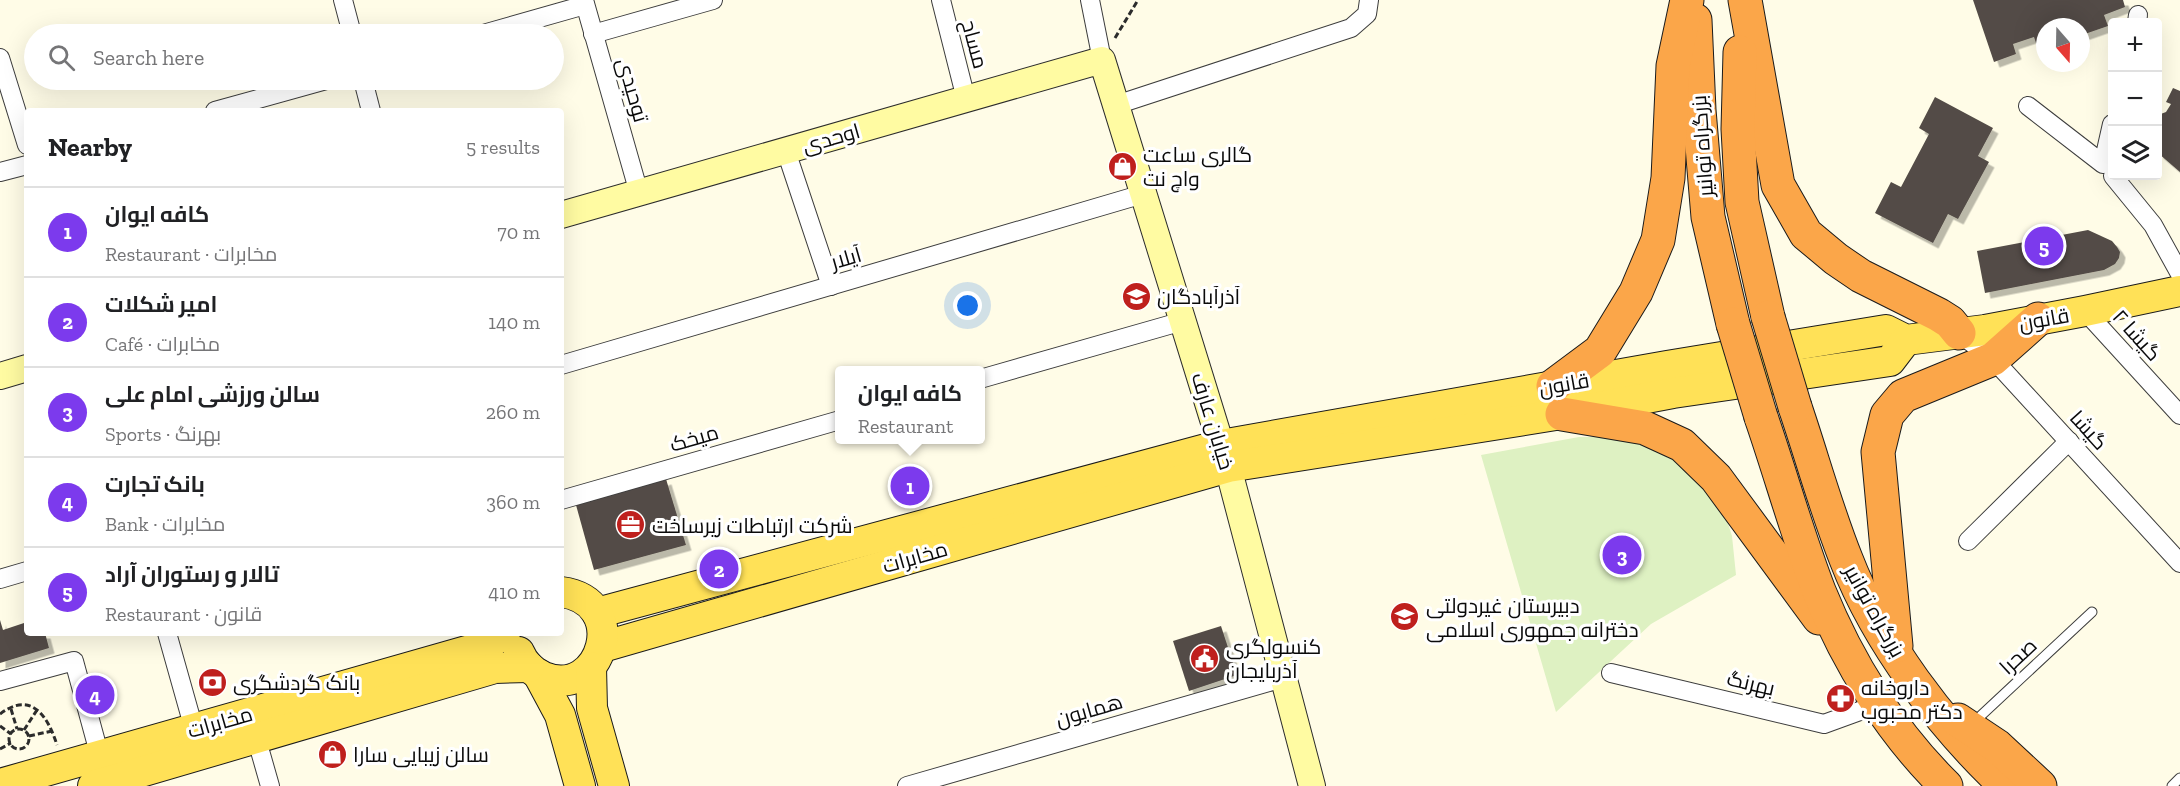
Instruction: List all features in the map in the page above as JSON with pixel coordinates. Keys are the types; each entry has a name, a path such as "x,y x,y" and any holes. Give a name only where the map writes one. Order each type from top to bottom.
{"highway":[{"path":"1687,0 1673,66 1668,178 1658,240 1636,292 1600,351 1558,400 1645,428 1682,445 1716,478 1856,667"},
{"name":"بزرگراه توانیر","path":"1694,0 1698,110 1708,217 1733,324 1761,417 1820,591 1856,667 1936,785"},
{"path":"1743,0 1778,185 1806,234 1861,276 1939,315 1950,322 1959,333"},
{"name":"بزرگراه توانیر","path":"1743,0 1738,129 1742,202 1768,317 1846,560 1879,629 1929,701 1977,759 2006,786"},
{"path":"1897,654 1878,452 1887,415 1903,396 1993,359 2038,319"},
{"path":"1929,701 1997,746 2040,786"}],"main road":[{"name":"قانون","path":"1224,456 1558,400 1673,393 1890,361 1906,340 2085,311 2180,291"},
{"name":"مخابرات","path":"597,613 1224,456"},
{"name":"مخابرات","path":"14,777 102,778 256,737 495,668 533,671 549,679 572,678 597,657 1224,456"},
{"path":"564,588 590,604 597,613 603,635 597,657 592,708 614,786"},
{"name":"مخابرات","path":"102,778 194,729 488,645 502,636"},
{"path":"516,636 517,648 560,715 580,786"}],"street":[{"path":"343,0 349,24"},
{"path":"593,34 713,0"},
{"name":"مساح","path":"941,0 966,99"},
{"path":"1090,0 1102,60"},
{"path":"1116,105 1351,28 1367,14 1369,0"},
{"path":"516,24 585,3"},
{"name":"توحیدی","path":"585,3 639,193"},
{"path":"0,58 24,135"},
{"name":"اوحدی","path":"564,214 1102,60"},
{"name":"خیابان عارف","path":"1102,60 1224,456 1312,786"},
{"path":"226,108 290,90"},
{"path":"366,90 370,108"},
{"path":"2028,106 2108,171"},
{"path":"786,151 831,286"},
{"path":"0,172 24,166"},
{"path":"2116,180 2153,225 2180,274"},
{"name":"آیلار","path":"564,364 1143,194"},
{"name":"گیشا ۲","path":"2085,311 2180,415"},
{"path":"985,378 1183,321"},
{"name":"گیشا","path":"1959,333 1993,359 2180,563"},
{"path":"0,376 24,369"},
{"name":"میخک","path":"564,499 835,421"},
{"path":"1968,541 2068,441"},
{"path":"0,579 24,572"},
{"path":"168,636 194,729"},
{"path":"0,681 74,661 102,778"},
{"name":"بهرنگ","path":"1611,673 1824,724 1879,704"},
{"name":"همایون","path":"907,786 964,778 1283,678"},
{"path":"256,737 270,786"}],"lane":[{"name":"صحرا","path":"1969,727 2092,612"},
{"path":"2172,786 2180,778"}],"path":[{"path":"1102,60 1138,0"},
{"path":"0,714 17,706 32,706 45,715 59,753"},
{"path":"11,708 17,729"},
{"path":"24,730 37,710"},
{"path":"0,726 11,734"},
{"path":"11,734 17,729 24,730 28,736 28,744 19,748 11,743"},
{"path":"28,736 52,731"},
{"path":"11,734 11,743"},
{"path":"0,749 11,743"}],"green space":[{"path":"1579,437 1628,437 1671,452 1724,511 1732,536 1736,575 1651,624 1556,712 1481,455"}],"building":[{"path":"1973,0 2123,0 2125,7 2104,15 2108,26 2090,32 2090,18 2036,18 2036,43 2034,37 2013,44 2016,54 1994,62"},
{"path":"2173,88 2180,91 2180,172 2162,156 2162,114 2166,112 2171,104 2166,102"},
{"path":"1935,97 1993,128 1978,156 1989,162 1958,219 1948,214 1933,243 1875,213 1891,182 1901,187 1929,134 1919,128"},
{"path":"2088,230 2112,241 2117,247 2120,252 2115,264 2104,270 1985,293 1977,251"},
{"name":"شرکت ارتباطات زیرساخت","path":"666,479 686,545 594,570 576,505"},
{"path":"0,620 3,630 24,623 24,636 46,636 49,648 0,663"},
{"name":"کنسولگری آذربایجان","path":"1221,626 1237,675 1189,691 1173,641"}],"place":[{"name":"گالری ساعت واچ نت","path":"1122,166"},
{"name":"تالار و رستوران آراد","path":"2044,246"},
{"name":"آذرآبادگان","path":"1136,296"},
{"name":"کافه ایوان","path":"910,486"},
{"name":"شرکت ارتباطات زیرساخت","path":"631,525"},
{"name":"سالن ورزشی امام علی","path":"1622,555"},
{"name":"امیر شکلات","path":"719,569"},
{"name":"دبیرستان غیردولتی دخترانه جمهوری اسلامی","path":"1405,617"},
{"name":"کنسولگری آذربایجان","path":"1205,658"},
{"name":"بانک گردشگری","path":"212,682"},
{"name":"بانک تجارت","path":"95,695"},
{"name":"داروخانه دکتر محبوب","path":"1840,699"},
{"name":"سالن زیبایی سارا","path":"332,754"}]}
